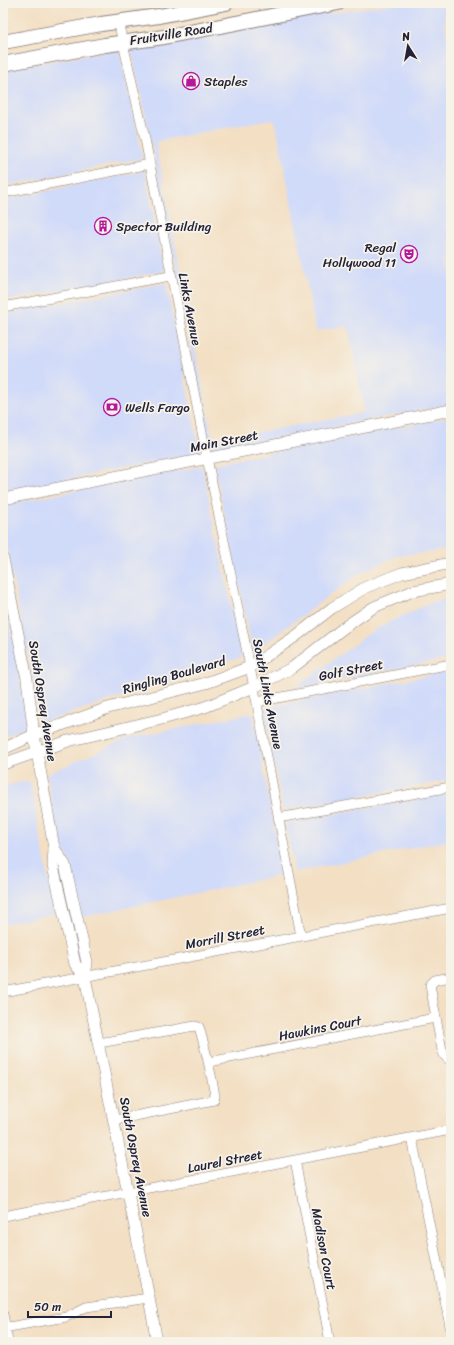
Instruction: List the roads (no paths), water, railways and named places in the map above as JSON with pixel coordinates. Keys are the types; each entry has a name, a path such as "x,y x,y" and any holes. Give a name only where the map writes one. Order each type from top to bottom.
{"main road":[{"name":"Fruitville Road","path":"3,42 118,21 159,16 226,3"},
{"name":"Fruitville Road","path":"3,64 123,42 164,37 338,3"}],"street":[{"name":"Links Avenue","path":"118,21 150,164 170,276 207,458"},
{"path":"3,193 150,164"},
{"path":"3,307 170,276"},
{"name":"Main Street","path":"3,499 451,410"},
{"name":"South Links Avenue","path":"207,458 257,702 301,936"},
{"name":"South Osprey Avenue","path":"3,559 27,678 34,735 54,848 65,865 87,962 86,977 150,1298 157,1342"},
{"name":"Ringling Boulevard","path":"3,749 34,735 108,708 206,683 250,667 296,636 332,608 366,587 402,573 451,563"},
{"path":"3,764 68,741 162,719 205,707 254,687 292,668 346,626 374,607 413,591 451,584"},
{"name":"Golf Street","path":"257,702 451,664"},
{"path":"278,818 451,787"},
{"name":"Morrill Street","path":"3,992 451,908"},
{"path":"451,977 435,980 430,985 442,1050 448,1059 451,1058"},
{"name":"Hawkins Court","path":"209,1062 435,1018"},
{"path":"99,1043 195,1026 199,1027 209,1062 215,1096 214,1100 115,1120"},
{"name":"Laurel Street","path":"3,1216 451,1130"},
{"path":"412,1138 451,1331"},
{"name":"Madison Court","path":"294,1160 330,1342"},
{"path":"4,1328 66,1317 86,1307 150,1298"},
{"path":"3,1314 4,1328 8,1342"}],"place":[{"name":"Staples","path":"191,81"},
{"name":"Spector Building","path":"103,226"},
{"name":"Regal Hollywood 11","path":"409,254"},
{"name":"Wells Fargo","path":"112,407"}]}
